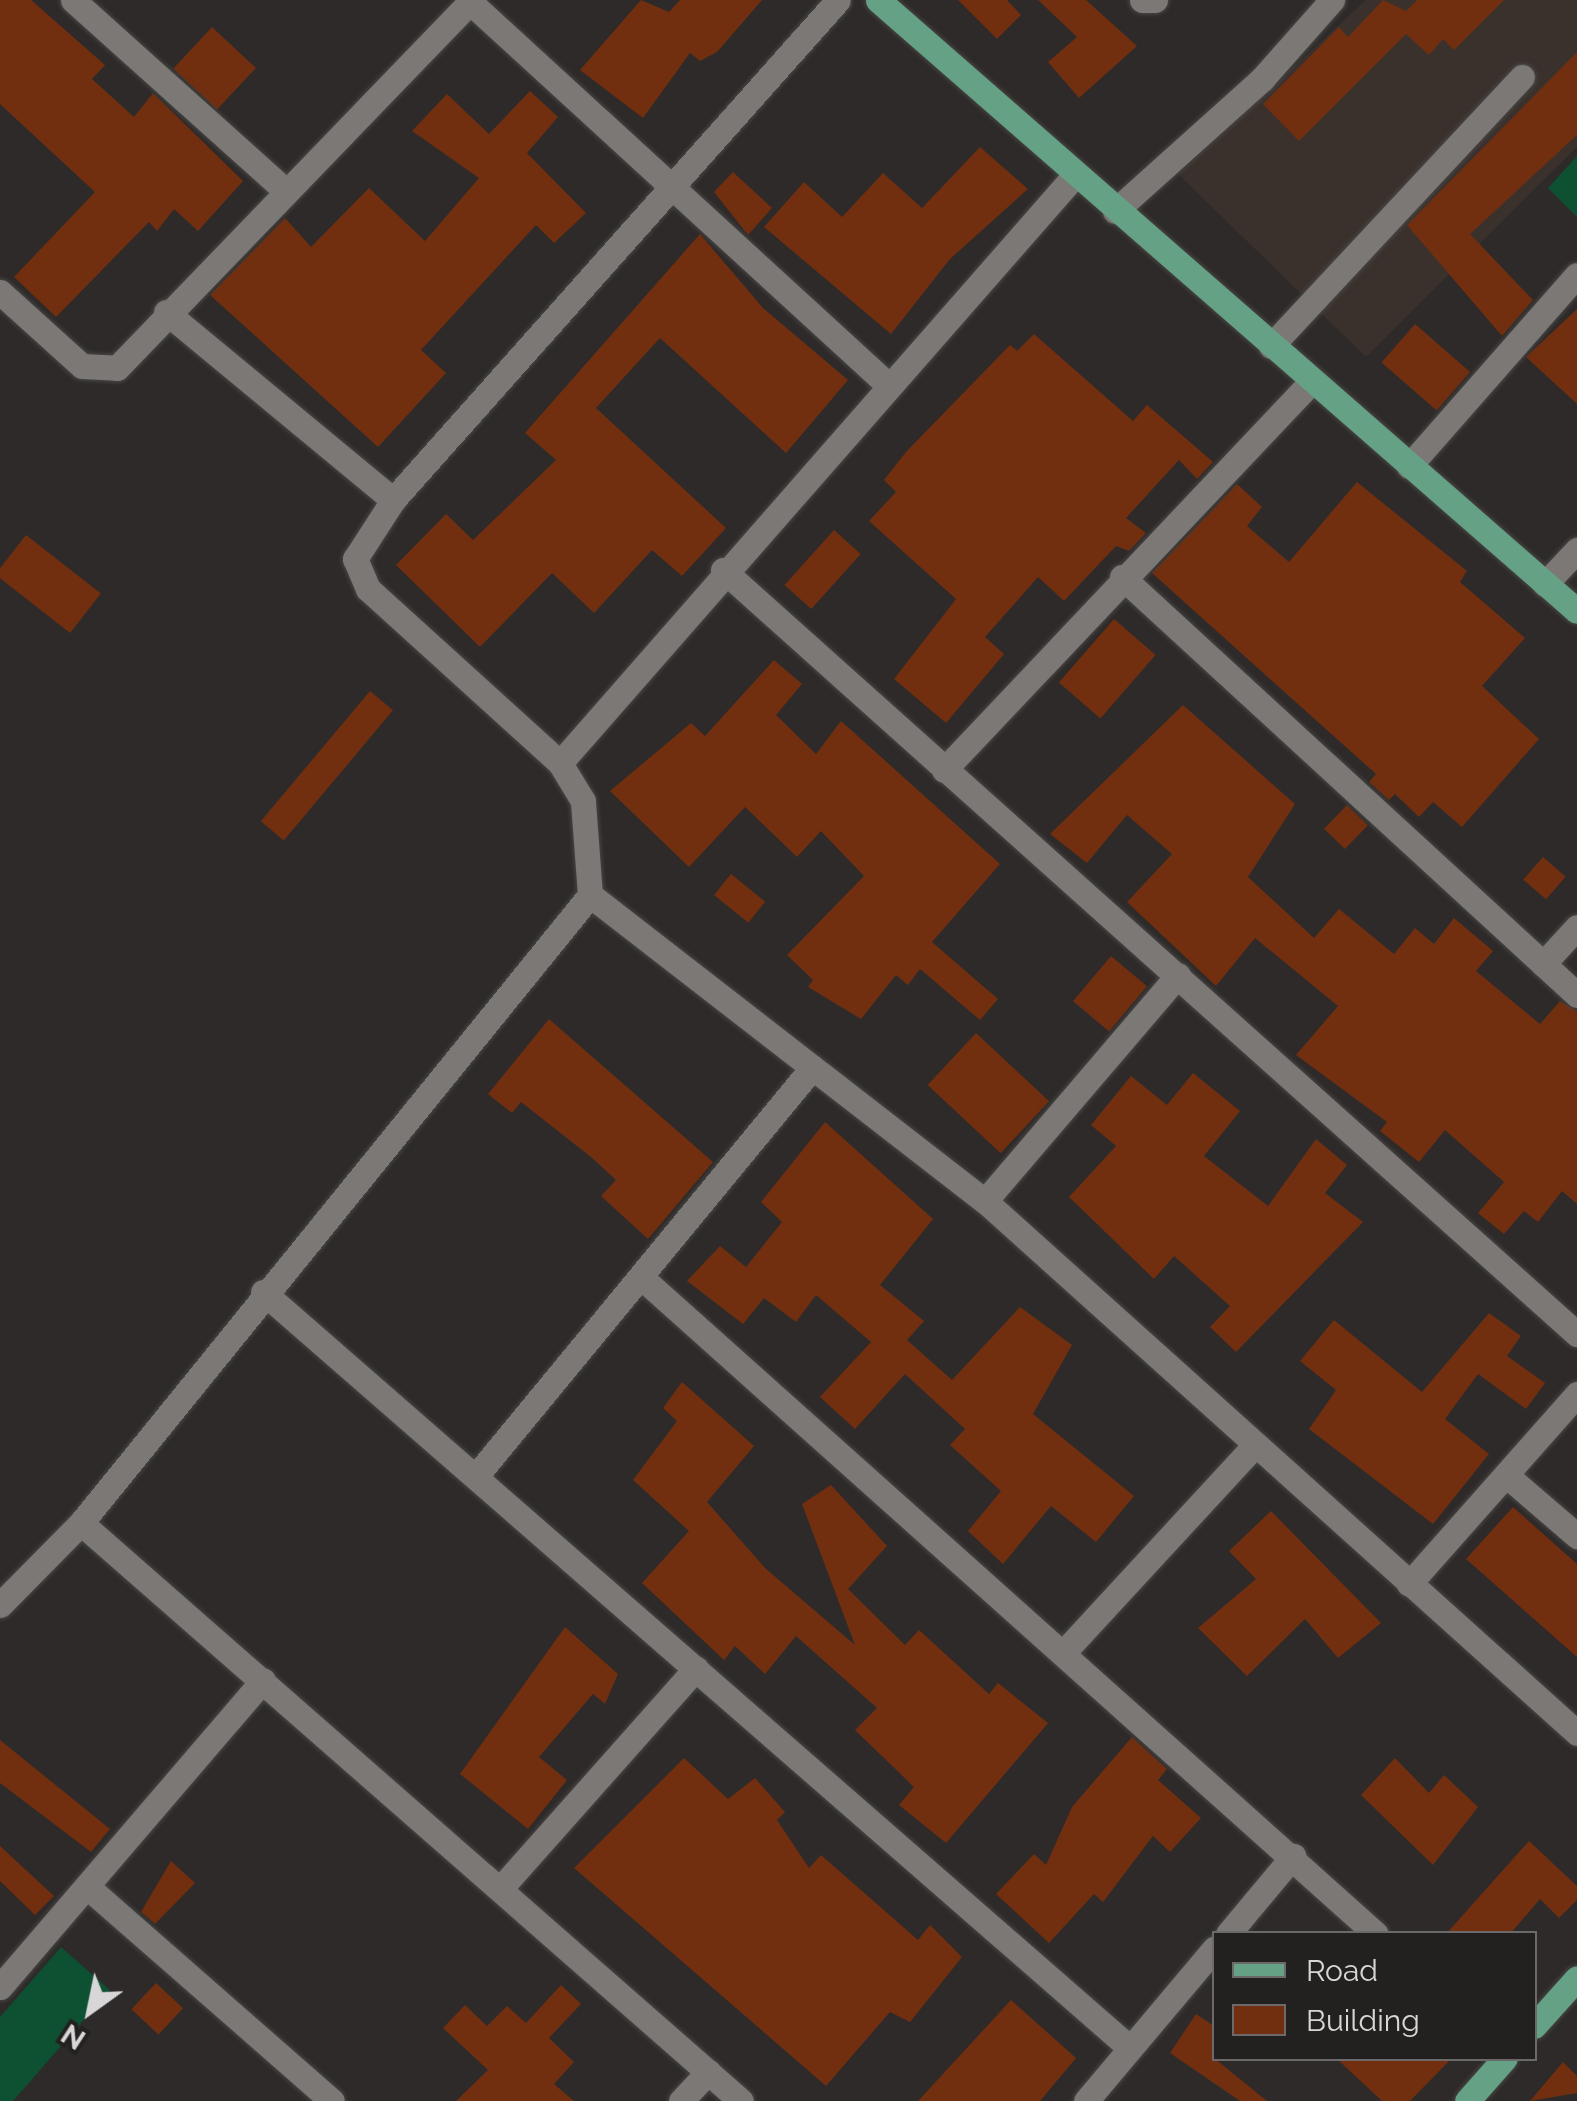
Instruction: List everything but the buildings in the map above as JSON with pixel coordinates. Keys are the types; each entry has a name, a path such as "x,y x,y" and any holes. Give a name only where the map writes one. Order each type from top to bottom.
{"main road":[{"path":"878,0 1074,176 1577,612"},
{"path":"1537,2023 1577,1978"},
{"path":"1467,2101 1502,2061"}],"street":[{"path":"73,0 285,190"},
{"path":"0,1605 81,1524 263,1292 590,895 582,801 560,764 368,589 355,559 394,500 838,0"},
{"path":"1142,0 1155,0"},
{"path":"1116,211 1262,80 1332,0"},
{"path":"0,292 82,366 102,373 468,1 674,181 887,384"},
{"path":"1271,346 1522,77"},
{"path":"560,764 722,570 1074,176"},
{"path":"1409,466 1577,275"},
{"path":"166,312 394,500"},
{"path":"944,770 1122,577 1312,382"},
{"path":"1545,584 1577,550"},
{"path":"722,570 1577,1334"},
{"path":"1122,577 1577,995"},
{"path":"590,895 985,1201 1577,1733"},
{"path":"1544,964 1577,927"},
{"path":"985,1201 1178,976"},
{"path":"476,1476 812,1068"},
{"path":"642,1278 1373,1931"},
{"path":"263,1292 1130,2048"},
{"path":"1410,1584 1577,1394"},
{"path":"1064,1654 1255,1446"},
{"path":"1506,1475 1577,1536"},
{"path":"81,1524 264,1680 741,2101"},
{"path":"500,1889 696,1668"},
{"path":"0,1986 91,1890 264,1680"},
{"path":"1230,1931 1293,1856"},
{"path":"91,1890 332,2101"},
{"path":"1086,2101 1212,1951"},
{"path":"681,2101 708,2072"}],"shaded area":[{"path":"1366,0 1577,0 1577,147 1366,357 1178,174"}],"green space":[{"path":"1577,156 1577,217 1548,188"},
{"path":"61,1947 110,1990 13,2101 0,2101 0,2017"}]}
